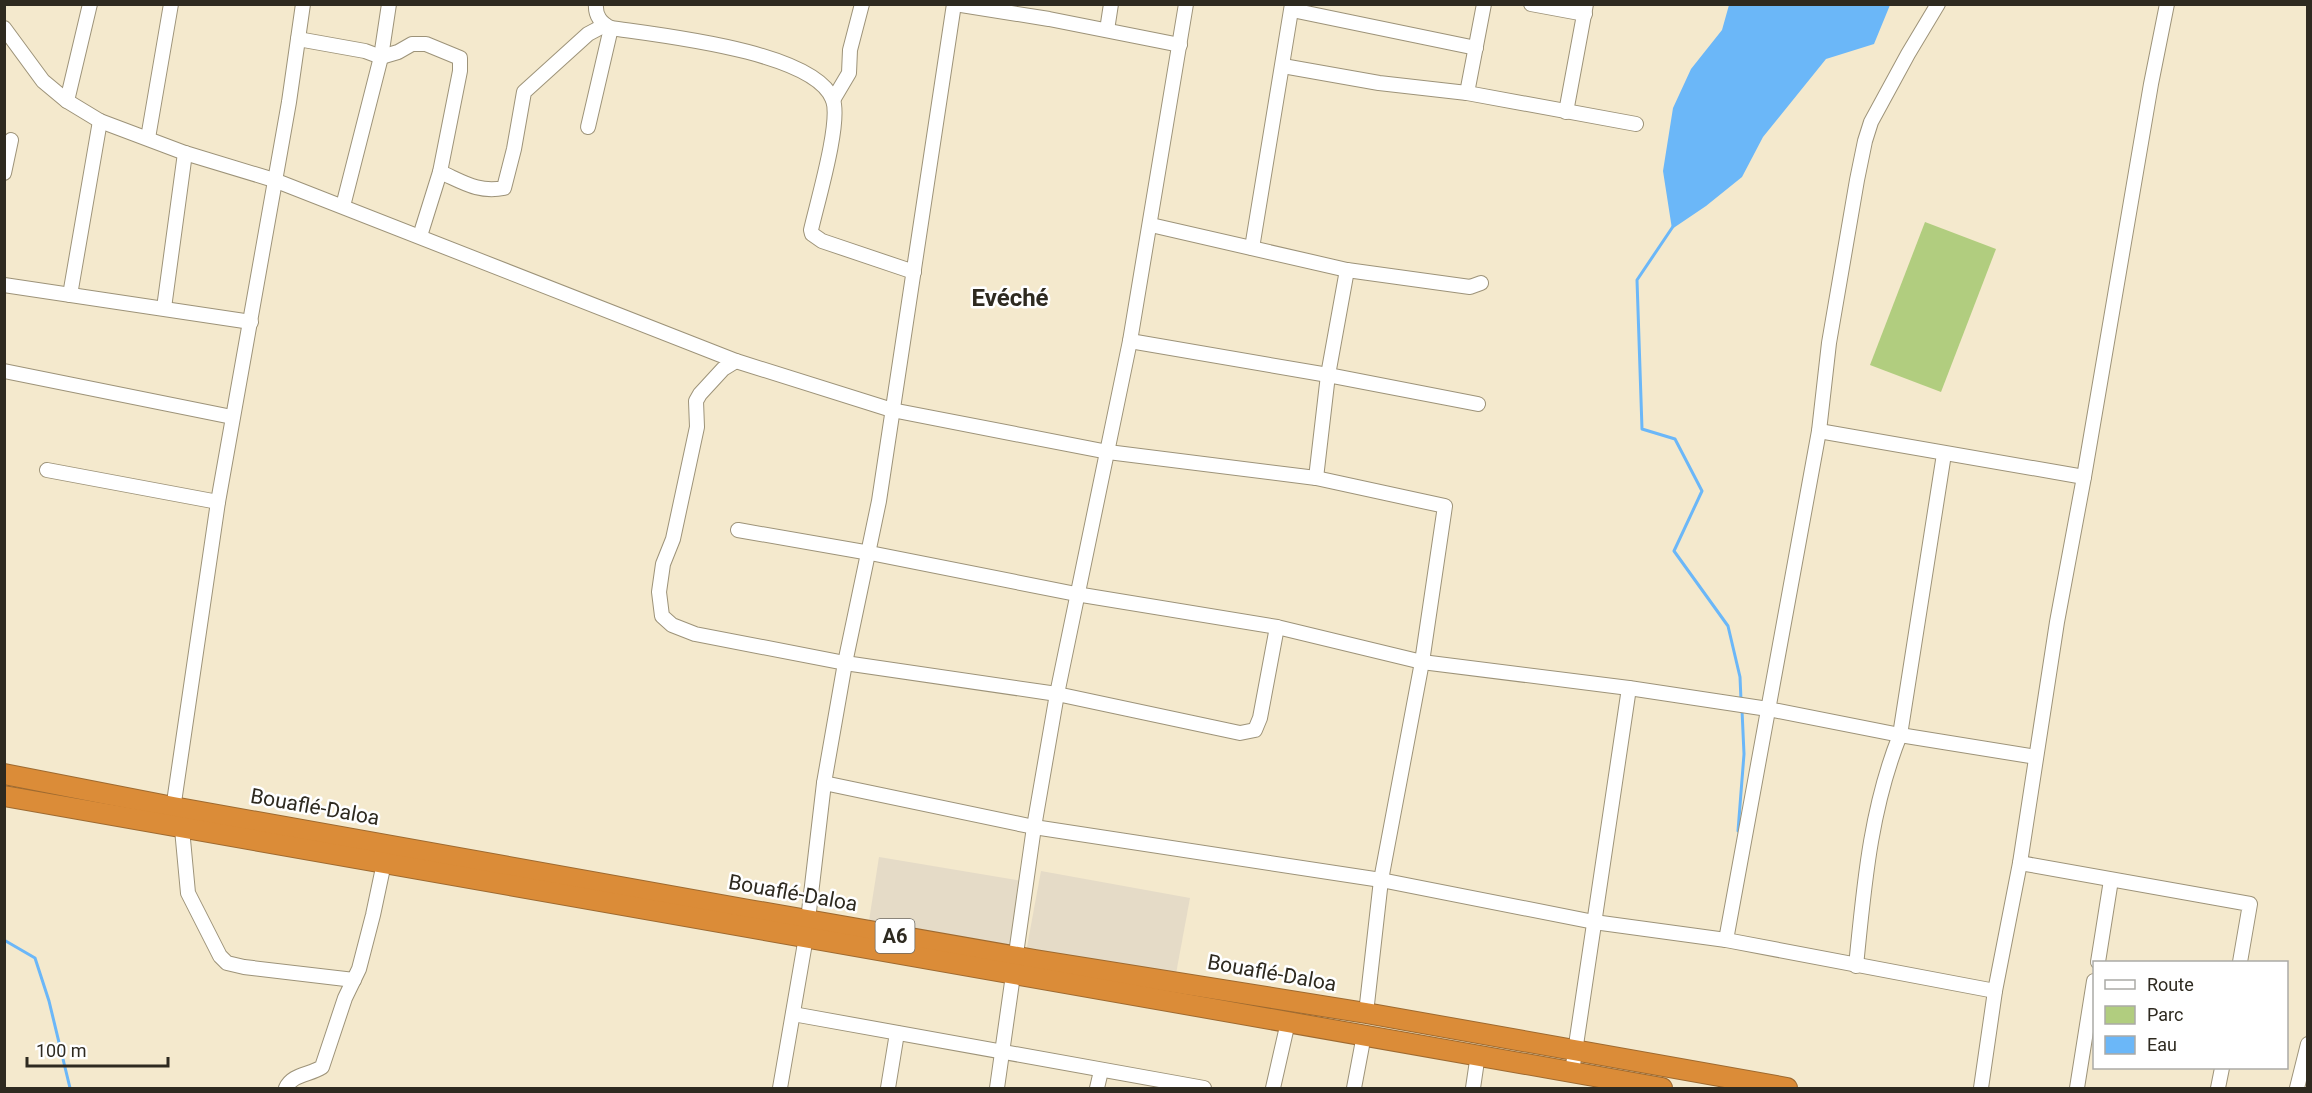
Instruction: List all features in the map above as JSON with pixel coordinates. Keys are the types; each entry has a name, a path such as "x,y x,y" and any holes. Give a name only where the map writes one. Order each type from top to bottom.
{"highway":[{"name":"Bouaflé-Daloa","path":"4,774 807,929"},
{"name":"Bouaflé-Daloa","path":"4,796 384,863 807,929 1015,965 1288,1022 1478,1054 1662,1089"},
{"name":"Bouaflé-Daloa","path":"1015,965 1366,1013 1787,1089"}],"street":[{"path":"67,101 90,4"},
{"path":"148,138 171,4"},
{"path":"303,4 251,322 218,502 173,807 188,893 214,946 227,963 243,967 354,980"},
{"path":"343,207 381,57 389,4"},
{"path":"596,4 597,16 608,27"},
{"path":"833,100 849,73 850,51 862,4"},
{"path":"780,1089 807,929 824,783 845,663 870,553 955,4 1043,11 1107,30 1180,45"},
{"path":"1107,30 1111,4"},
{"path":"997,1089 1004,1053 1034,826 1056,694 1130,341 1186,4"},
{"path":"1467,93 1484,4"},
{"path":"1531,4 1585,9 1566,112"},
{"path":"1726,940 1819,431 1829,343 1857,180 1871,122 1938,4"},
{"path":"1981,1089 1995,991 2020,863 2057,622 2167,4"},
{"path":"1252,248 1292,8 1476,48"},
{"path":"440,172 468,185 489,191 504,188 524,92 588,34 608,27 723,45 789,65 813,77 833,100 832,139 811,230 812,234 822,241 914,272"},
{"path":"588,127 608,27"},
{"path":"4,28 43,81 67,101 100,121 185,153 274,180 736,361 892,410 1108,452 1316,478 1445,506 1422,662 1381,880 1366,1013"},
{"path":"298,39 365,51 381,57 398,52 412,44 426,44 460,58 460,71 440,172 420,236"},
{"path":"1283,66 1379,83 1467,93 1636,124"},
{"path":"70,296 100,121"},
{"path":"4,174 11,140"},
{"path":"164,308 185,153"},
{"path":"1151,225 1347,270 1470,287 1481,283"},
{"path":"1316,478 1328,375 1347,270"},
{"path":"4,285 251,322"},
{"path":"1130,341 1328,375 1478,404"},
{"path":"736,361 723,369 696,401 697,427 673,539 663,564 659,592 662,616 672,625 695,634 845,663 1056,694 1240,733 1255,730 1260,718 1277,627"},
{"path":"4,372 232,417"},
{"path":"1819,431 2084,477"},
{"path":"1856,966 1876,811 1885,772 1900,735 1944,454"},
{"path":"47,470 218,502"},
{"path":"738,530 870,553 1076,594 1277,627 1422,662 1629,688 1768,709 1900,735 2036,757"},
{"path":"1572,1072 1629,688"},
{"path":"824,783 1034,826 1381,880 1594,922 1726,940 1995,991"},
{"path":"286,1089 288,1083 294,1079 322,1067 345,998 359,969 384,863"},
{"path":"2020,863 2250,904 2240,961"},
{"path":"2098,961 2111,880"},
{"path":"2077,1089 2093,987"},
{"path":"793,1014 1204,1089"},
{"path":"1273,1089 1288,1022"},
{"path":"888,1089 897,1033"},
{"path":"1354,1089 1364,1035"},
{"path":"2297,1089 2307,1044"},
{"path":"1473,1089 1478,1054"},
{"path":"2218,1089 2222,1069"},
{"path":"1097,1089 1101,1071"}],"shaded area":[{"path":"879,857 1022,881 1011,951 868,927"},
{"path":"1041,871 1190,898 1175,979 1026,952"}],"green space":[{"path":"1925,222 1996,249 1941,392 1870,365"}],"water":[{"path":"1729,5 1890,5 1874,44 1826,59 1763,137 1742,177 1706,206 1672,229 1663,171 1673,108 1691,69 1722,30"}],"waterway":[{"path":"1674,225 1637,280 1642,429 1675,439 1702,491 1674,551 1728,626 1740,677 1741,700"},
{"path":"1738,831 1744,754 1742,710"},
{"path":"4,940 35,958 49,1001 70,1088"}],"district":[{"name":"Evéché","path":"1010,298"}]}
